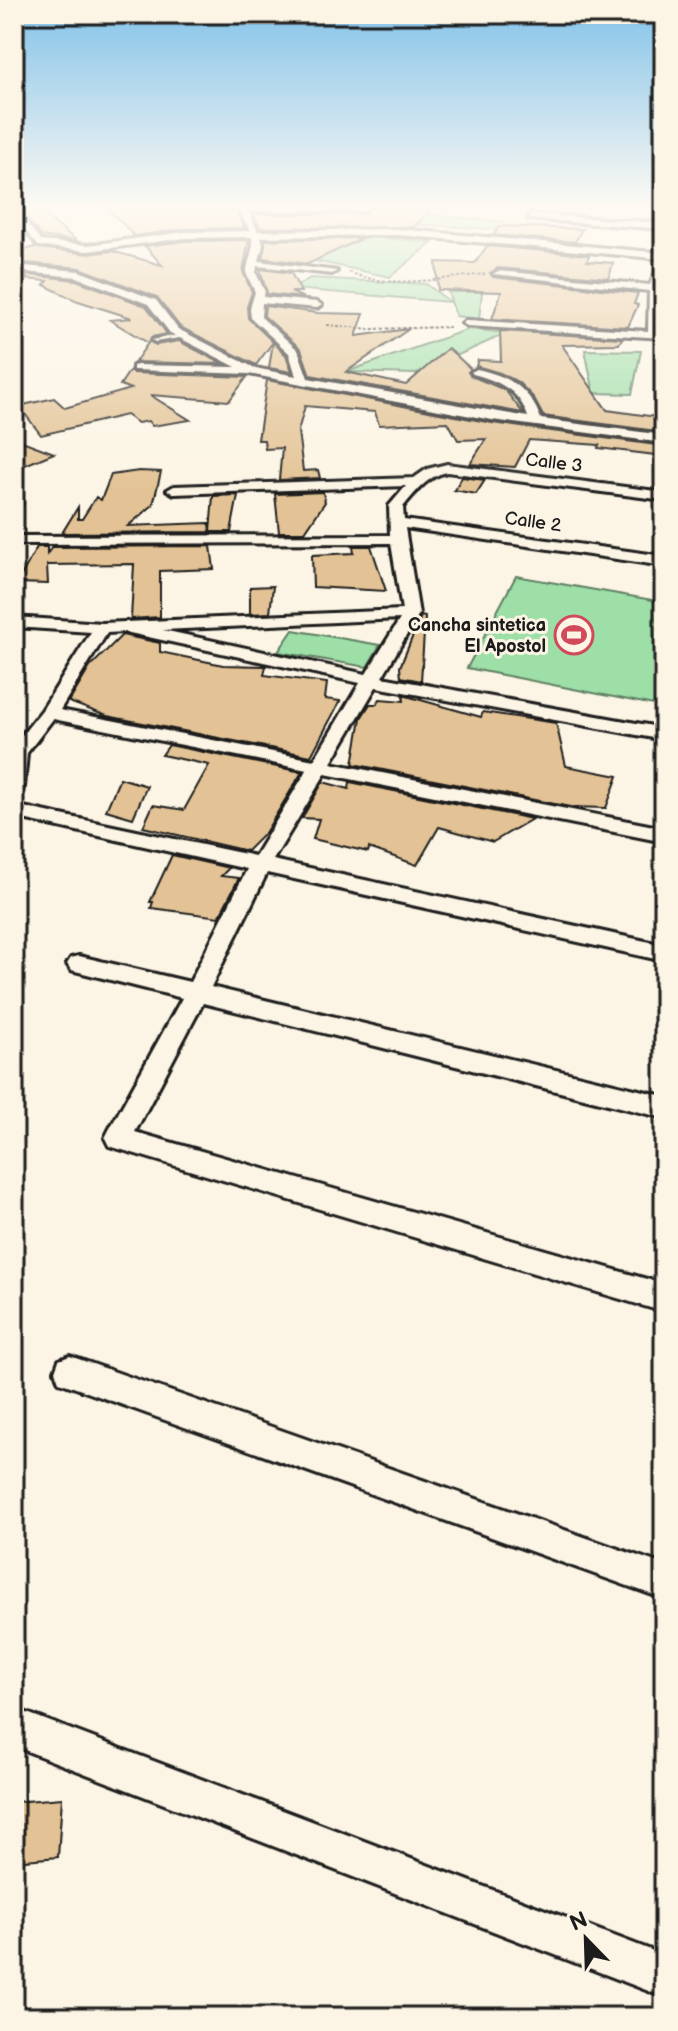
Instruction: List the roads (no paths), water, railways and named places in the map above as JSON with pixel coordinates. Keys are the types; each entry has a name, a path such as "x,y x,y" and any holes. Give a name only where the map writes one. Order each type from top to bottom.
{"street":[{"path":"152,302 174,331 252,371"},
{"path":"257,302 256,318 294,352 303,380"},
{"path":"278,302 317,305"},
{"path":"467,323 658,334 659,302"},
{"path":"137,368 252,371 492,416 535,419 664,439"},
{"path":"477,372 514,384 530,403 535,419"},
{"name":"Calle 3","path":"417,482 439,468 664,496"},
{"path":"174,490 417,482"},
{"path":"417,482 396,506 411,614 260,865 196,994 118,1138 664,1298"},
{"path":"14,496 14,505"},
{"name":"Calle 2","path":"14,540 398,531 664,561"},
{"path":"14,622 102,628 411,614"},
{"path":"125,627 369,680 664,734"},
{"path":"14,787 18,752 49,713 102,628"},
{"path":"49,713 664,835"},
{"path":"14,811 664,953"},
{"path":"79,964 664,1107"},
{"path":"70,1371 664,1582"},
{"path":"14,1727 664,1976"}],"lane":[{"path":"155,340 183,336"}],"place":[{"name":"Cancha sintetica El Apostol","path":"574,635"}]}
